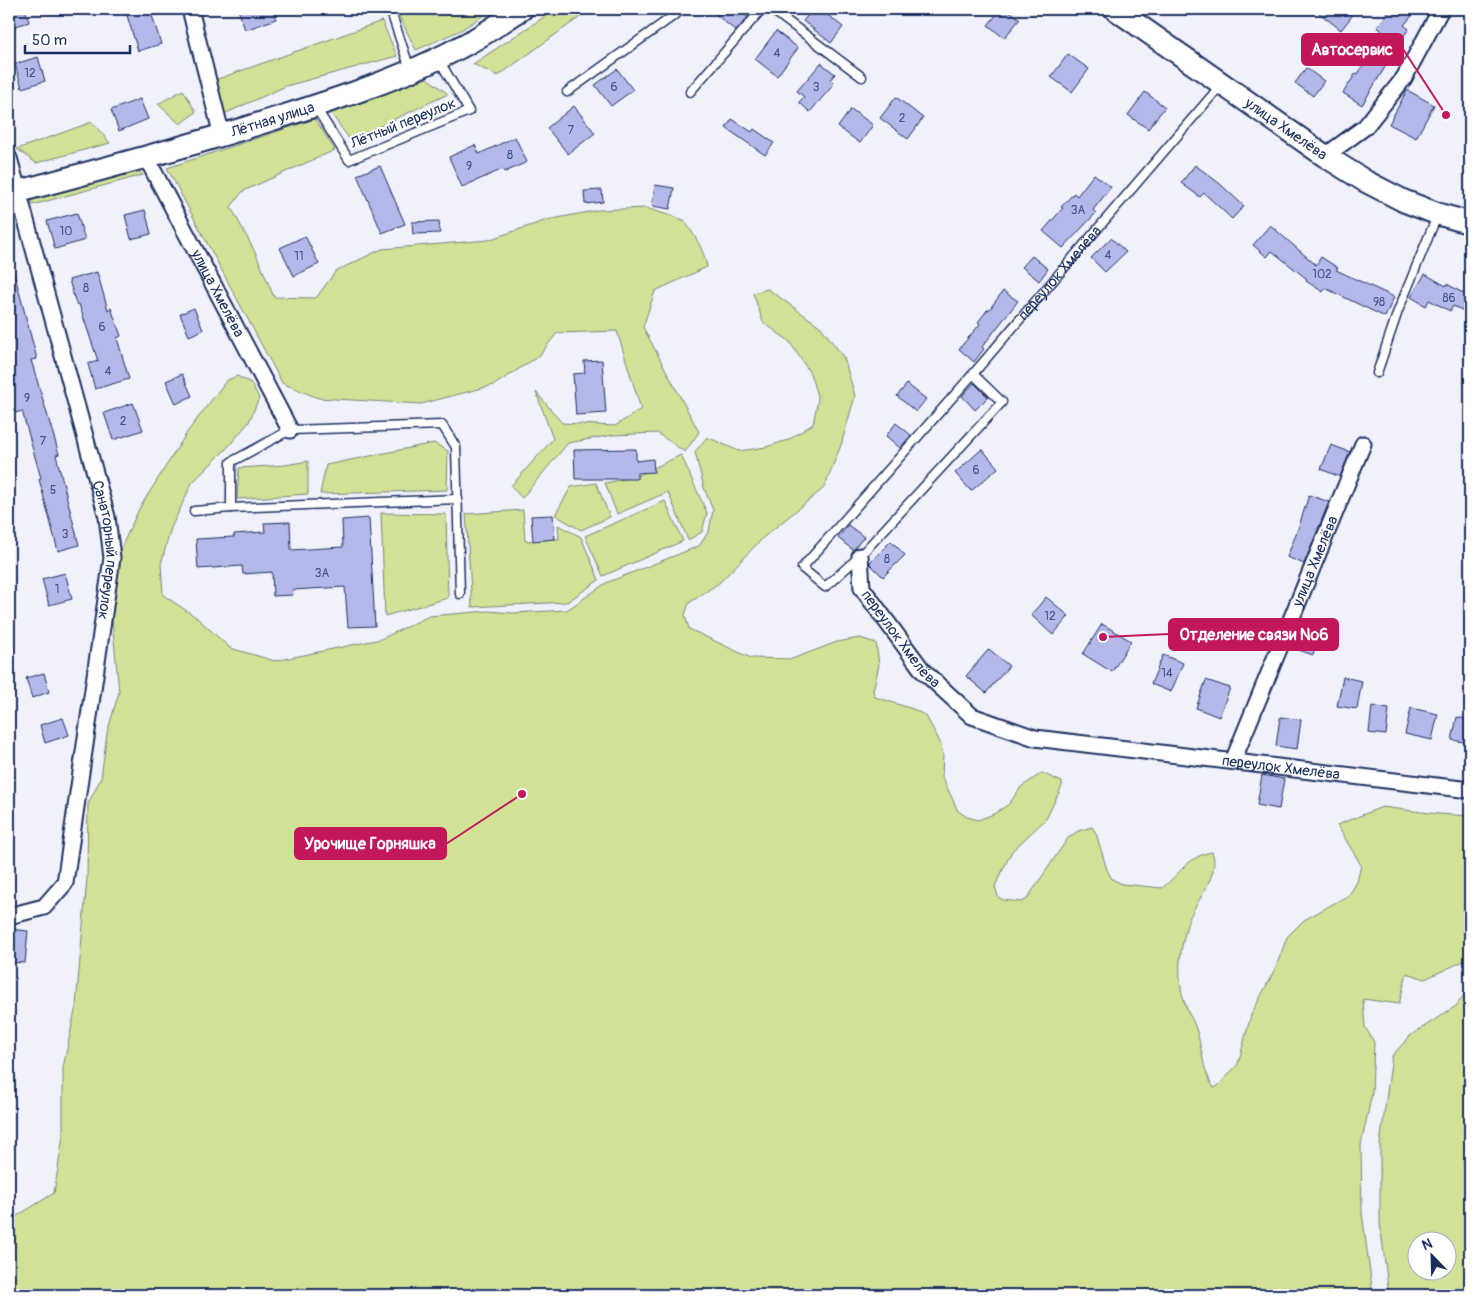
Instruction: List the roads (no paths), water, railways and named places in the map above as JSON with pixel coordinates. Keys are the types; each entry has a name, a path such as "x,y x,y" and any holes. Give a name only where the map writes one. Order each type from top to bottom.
{"street":[{"path":"190,9 222,136"},
{"name":"Лётная улица","path":"13,193 222,136 316,107 411,71 468,43 522,9"},
{"name":"улица Хмелёва","path":"1115,9 1325,156 1365,181 1404,201 1438,214 1470,223"},
{"path":"1325,156 1365,128 1404,78 1441,9"},
{"name":"улица Хмелёва","path":"146,157 290,430"},
{"name":"Санаторный переулок","path":"9,158 13,193 107,517 112,558 66,883 44,907 9,916"},
{"name":"улица Хмелёва","path":"1233,761 1363,444"},
{"name":"переулок Хмелёва","path":"860,556 862,588 923,671 972,716 1035,738 1470,790"}],"lane":[{"path":"390,9 411,71"},
{"path":"567,92 683,9"},
{"path":"690,92 762,9"},
{"path":"771,9 862,77"},
{"name":"Лётный переулок","path":"316,107 349,160 469,111 438,58"},
{"name":"переулок Хмелёва","path":"860,556 825,587 802,568 973,374 1222,83"},
{"path":"1376,373 1398,311 1438,214"},
{"path":"860,556 1002,402 973,374"},
{"path":"231,508 231,462 290,430 442,425 456,447 460,594"},
{"path":"194,511 458,499"}],"place":[{"name":"Автосервис","path":"1446,115"},
{"name":"Отделение связи №6","path":"1103,637"},
{"name":"Урочище Горняшка","path":"522,794"}]}
